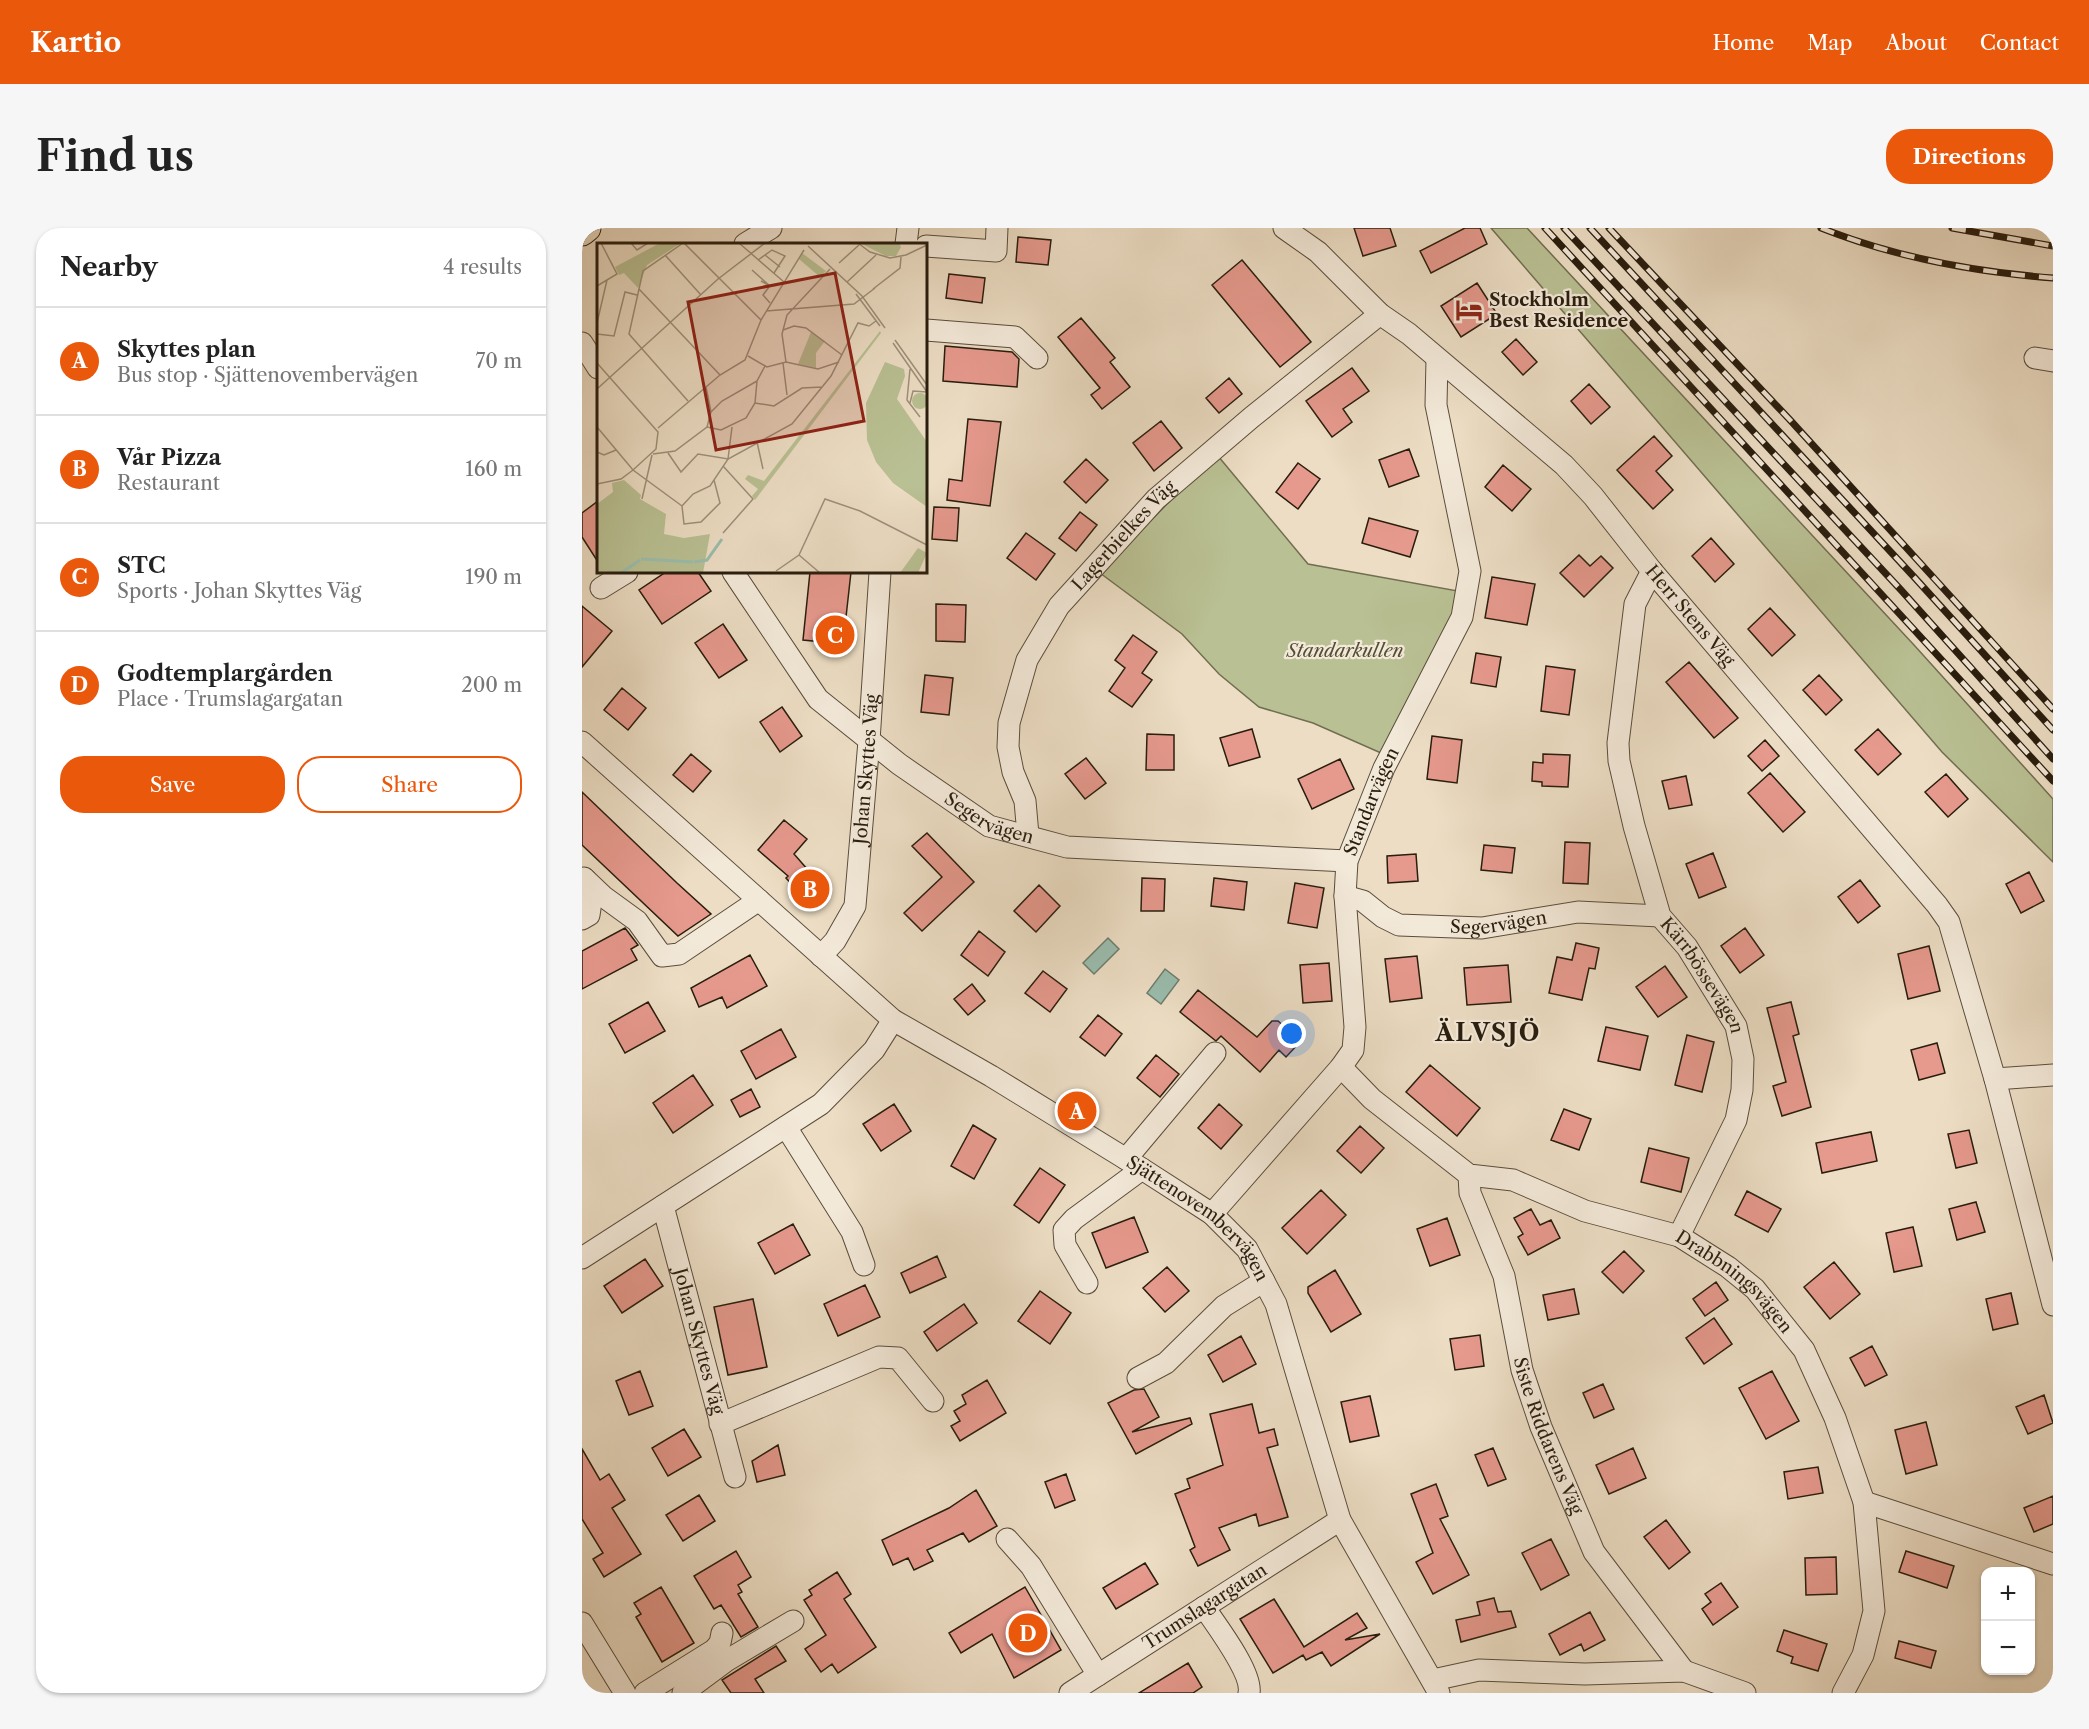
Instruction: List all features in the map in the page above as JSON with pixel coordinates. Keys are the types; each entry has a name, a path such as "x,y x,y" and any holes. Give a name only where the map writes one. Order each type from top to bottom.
{"main road":[{"path":"582,232 587,228"}],"street":[{"path":"747,243 771,228"},
{"path":"906,243 908,228"},
{"path":"927,246 996,251 997,228"},
{"name":"Herr Stens Väg","path":"1284,228 1318,252 1380,314 1409,334 1564,465 1593,496 1652,571 1937,904 1949,922 1995,1078 2052,1295"},
{"name":"Lagerbielkes Väg","path":"1028,836 1025,801 1013,772 1008,747 1009,723 1028,660 1059,606 1156,499 1252,417 1380,314"},
{"path":"927,330 1016,337 1037,358"},
{"path":"589,344 597,365"},
{"name":"Standarvägen","path":"1212,1214 1341,1067 1353,1050 1355,1027 1345,896 1347,861 1384,768 1462,617 1470,571 1436,405 1437,359"},
{"name":"Kärrbössevägen","path":"1652,571 1635,604 1618,744 1619,761 1634,826 1660,916 1687,946 1736,1026 1743,1059 1742,1090 1736,1120 1679,1236"},
{"path":"602,588 625,573"},
{"name":"Segervägen","path":"734,573 818,699 869,741 989,826 1000,831 1067,847 1347,861"},
{"name":"Johan Skyttes Väg","path":"821,956 835,941 855,906 880,573"},
{"name":"Sjättenovembervägen","path":"582,742 893,1020 992,1076 1212,1214 1247,1249 1276,1304 1340,1520 1436,1687"},
{"path":"583,878 603,897 637,921 662,956 679,954 759,900"},
{"path":"582,918 589,915 592,895 583,878"},
{"name":"Segervägen","path":"1345,896 1363,901 1383,917 1399,925 1482,928 1578,912 1660,916"},
{"path":"582,1258 821,1104 846,1082 874,1050 893,1020"},
{"path":"1087,1283 1065,1245 1064,1230 1134,1164 1215,1053"},
{"path":"1341,1067 1372,1099 1469,1175"},
{"path":"1995,1078 2053,1076"},
{"path":"786,1127 852,1232 864,1265"},
{"name":"Drabbningsvägen","path":"1469,1175 1513,1179 1585,1210 1679,1236 1728,1267 1755,1289 1804,1350 1835,1418 1864,1502 1874,1611 1863,1655 1843,1693"},
{"name":"Siste Riddarens Väg","path":"1469,1175 1470,1193 1504,1276 1525,1379 1541,1427 1594,1552 1684,1671"},
{"name":"Johan Skyttes Väg","path":"663,1206 735,1477"},
{"path":"1138,1378 1166,1363 1224,1306 1264,1281"},
{"path":"720,1424 879,1357 898,1358 933,1401"},
{"path":"1864,1502 2053,1564"},
{"name":"Trumslagargatan","path":"1070,1693 1340,1520"},
{"path":"1007,1539 1031,1566 1098,1675"},
{"path":"1204,1607 1239,1662 1250,1687 1249,1693"},
{"path":"683,1693 726,1661 793,1620"},
{"path":"582,1623 625,1693"},
{"path":"645,1693 714,1650 720,1643 722,1633"},
{"path":"1436,1687 1479,1670 1585,1674 1684,1671 1744,1693"}],"green space":[{"path":"1491,228 1527,228 1914,645 2053,799 2053,862 1942,752"},
{"name":"Standarkullen","path":"1218,456 1308,564 1458,591 1452,621 1381,753 1313,723 1259,707 1219,674 1182,634 1100,573 1166,505"}],"shaded area":[{"path":"1108,938 1119,949 1094,974 1083,963"},
{"path":"1165,969 1179,980 1161,1004 1147,993"}],"building":[{"path":"1354,228 1390,228 1396,246 1363,256"},
{"path":"1465,228 1480,228 1487,244 1431,273 1420,251"},
{"path":"1018,237 1051,240 1048,265 1016,262"},
{"path":"1242,260 1311,342 1280,367 1212,285"},
{"path":"949,274 985,278 982,303 946,298"},
{"name":"Stockholm Best Residence","path":"1477,283 1497,314 1461,337 1441,306"},
{"path":"1081,318 1115,358 1110,362 1130,387 1102,409 1091,395 1100,388 1058,337"},
{"path":"1516,339 1537,362 1523,375 1502,352"},
{"path":"945,346 1012,352 1019,359 1017,387 943,381"},
{"path":"1352,368 1369,391 1343,409 1352,422 1332,437 1306,401"},
{"path":"1229,378 1242,394 1219,413 1206,398"},
{"path":"1589,384 1610,407 1591,424 1571,401"},
{"path":"968,419 1001,422 990,506 947,500 949,479 962,481"},
{"path":"1161,421 1182,448 1154,471 1133,443"},
{"path":"1654,436 1672,456 1656,471 1673,490 1653,509 1617,470"},
{"path":"1409,449 1419,476 1389,487 1379,460"},
{"path":"1086,459 1108,480 1086,503 1064,482"},
{"path":"1298,463 1320,479 1298,509 1276,492"},
{"path":"1503,465 1531,489 1512,511 1485,487"},
{"path":"597,502 597,560 582,537 582,513"},
{"path":"934,507 959,508 957,541 932,539"},
{"path":"1080,512 1097,525 1076,551 1059,538"},
{"path":"1369,518 1418,531 1410,557 1362,543"},
{"path":"1026,533 1055,554 1036,580 1007,558"},
{"path":"1711,538 1734,564 1715,582 1692,556"},
{"path":"1579,555 1590,566 1601,556 1613,568 1584,597 1560,573"},
{"path":"664,573 699,573 711,591 662,624 639,590"},
{"path":"810,573 851,573 843,644 803,640"},
{"path":"1492,577 1535,584 1527,625 1485,618"},
{"path":"936,604 966,605 965,642 936,641"},
{"path":"582,606 612,631 582,667"},
{"path":"1770,608 1795,635 1772,656 1748,629"},
{"path":"723,624 747,660 719,678 695,643"},
{"path":"1133,635 1157,652 1142,673 1152,680 1132,707 1109,691 1125,668 1115,660"},
{"path":"1476,653 1501,657 1496,687 1471,683"},
{"path":"1689,662 1738,718 1714,738 1666,682"},
{"path":"1546,666 1575,670 1569,715 1541,711"},
{"path":"925,675 953,678 949,715 921,712"},
{"path":"1819,675 1842,700 1826,715 1803,690"},
{"path":"622,688 646,708 628,730 604,710"},
{"path":"782,707 802,736 780,752 760,722"},
{"path":"1252,729 1260,757 1229,766 1220,738"},
{"path":"1878,729 1901,754 1878,775 1855,750"},
{"path":"1147,734 1174,735 1174,770 1146,770"},
{"path":"1432,736 1462,740 1457,783 1427,779"},
{"path":"1765,740 1779,756 1762,771 1748,756"},
{"path":"691,754 711,771 693,792 673,775"},
{"path":"1543,754 1570,755 1568,787 1542,786 1542,782 1532,781 1533,762 1543,763"},
{"path":"1086,758 1106,783 1085,799 1065,774"},
{"path":"1340,759 1354,789 1312,809 1298,779"},
{"path":"1770,773 1805,812 1783,832 1748,793"},
{"path":"1946,774 1968,799 1948,817 1925,792"},
{"path":"1686,776 1692,805 1669,809 1662,781"},
{"path":"582,792 711,914 678,936 582,845"},
{"path":"784,820 807,839 794,854 822,886 806,900 786,878 788,876 758,850"},
{"path":"927,833 974,882 922,931 904,913 942,877 912,846"},
{"path":"1565,842 1590,843 1588,884 1563,883"},
{"path":"1484,845 1515,848 1512,873 1481,870"},
{"path":"1713,853 1726,887 1699,898 1686,864"},
{"path":"1416,854 1418,881 1388,883 1387,856"},
{"path":"2029,872 2044,901 2021,913 2006,884"},
{"path":"1142,878 1165,879 1164,911 1141,911"},
{"path":"1214,878 1247,882 1244,910 1211,906"},
{"path":"1860,880 1880,906 1858,923 1838,897"},
{"path":"1295,883 1324,888 1317,928 1288,923"},
{"path":"1039,885 1060,906 1036,932 1014,911"},
{"path":"625,928 638,945 631,949 637,960 582,989 582,951"},
{"path":"1745,928 1764,955 1740,973 1721,946"},
{"path":"979,931 1005,952 988,976 961,955"},
{"path":"1576,943 1599,948 1595,969 1589,968 1582,1000 1549,993 1557,957 1572,960"},
{"path":"1929,946 1940,991 1908,999 1898,954"},
{"path":"750,955 767,986 727,1008 722,997 699,1007 691,988"},
{"path":"1417,956 1422,998 1390,1002 1385,959"},
{"path":"1329,963 1332,1001 1303,1003 1300,965"},
{"path":"1508,965 1511,1002 1467,1005 1464,968"},
{"path":"1665,966 1687,997 1658,1017 1636,987"},
{"path":"1043,971 1067,989 1050,1012 1025,993"},
{"path":"972,984 985,1001 968,1015 954,999"},
{"path":"1198,990 1257,1037 1272,1021 1278,1021 1301,1041 1286,1057 1279,1050 1260,1072 1221,1036 1216,1041 1180,1012"},
{"path":"648,1002 665,1031 625,1053 609,1024"},
{"path":"1791,1002 1799,1034 1793,1036 1811,1107 1782,1116 1773,1086 1786,1082 1767,1008"},
{"path":"1098,1015 1122,1034 1105,1056 1080,1037"},
{"path":"1606,1027 1648,1036 1640,1070 1598,1061"},
{"path":"781,1029 796,1057 756,1079 741,1051"},
{"path":"1687,1035 1714,1042 1702,1092 1675,1085"},
{"path":"1937,1043 1945,1073 1919,1080 1911,1050"},
{"path":"1156,1055 1179,1074 1160,1097 1137,1078"},
{"path":"1430,1065 1480,1108 1457,1136 1406,1092"},
{"path":"693,1075 713,1105 673,1133 653,1103"},
{"path":"751,1089 760,1107 740,1117 731,1100"},
{"path":"894,1104 911,1131 881,1151 863,1124"},
{"path":"1219,1104 1242,1125 1221,1149 1198,1128"},
{"path":"1564,1109 1591,1119 1579,1150 1551,1140"},
{"path":"973,1125 996,1139 974,1179 951,1166"},
{"path":"1360,1126 1384,1148 1361,1173 1337,1151"},
{"path":"1969,1130 1977,1163 1956,1168 1948,1134"},
{"path":"1871,1132 1877,1161 1822,1173 1816,1143"},
{"path":"1649,1148 1689,1158 1681,1192 1641,1182"},
{"path":"1040,1168 1065,1185 1039,1223 1014,1205"},
{"path":"1321,1190 1346,1215 1307,1254 1282,1228"},
{"path":"1747,1191 1781,1209 1768,1232 1735,1215"},
{"path":"1976,1202 1985,1232 1957,1240 1949,1209"},
{"path":"1531,1209 1540,1225 1551,1220 1560,1238 1528,1255 1518,1237 1523,1234 1514,1218"},
{"path":"1134,1217 1148,1252 1106,1268 1092,1233"},
{"path":"1447,1218 1460,1255 1430,1266 1417,1229"},
{"path":"793,1224 810,1255 775,1274 758,1243"},
{"path":"1913,1227 1922,1266 1894,1272 1886,1233"},
{"path":"1624,1251 1644,1271 1623,1293 1602,1272"},
{"path":"937,1256 946,1277 910,1293 901,1273"},
{"path":"645,1259 663,1286 622,1313 604,1286"},
{"path":"1834,1262 1860,1294 1830,1319 1804,1287"},
{"path":"1167,1267 1189,1291 1165,1312 1143,1288"},
{"path":"1335,1270 1361,1314 1331,1332 1308,1293 1308,1287"},
{"path":"1716,1282 1728,1300 1705,1316 1693,1299"},
{"path":"865,1285 880,1317 838,1336 824,1304"},
{"path":"1574,1289 1579,1314 1548,1320 1543,1295"},
{"path":"1040,1291 1071,1313 1050,1344 1018,1321"},
{"path":"2011,1293 2018,1324 1993,1330 1986,1299"},
{"path":"753,1299 767,1367 728,1375 714,1307"},
{"path":"964,1304 977,1323 937,1351 924,1332"},
{"path":"1714,1318 1732,1344 1704,1364 1686,1338"},
{"path":"1480,1335 1484,1366 1455,1370 1450,1339"},
{"path":"1241,1336 1256,1364 1223,1382 1208,1355"},
{"path":"1872,1346 1887,1375 1865,1386 1850,1358"},
{"path":"640,1371 653,1406 629,1415 616,1381"},
{"path":"1772,1371 1799,1421 1766,1439 1739,1388"},
{"path":"987,1380 1006,1413 960,1441 951,1426 960,1421 954,1411 966,1404 962,1395"},
{"path":"1603,1384 1614,1409 1594,1418 1583,1393"},
{"path":"1144,1389 1159,1417 1132,1432 1190,1418 1192,1424 1136,1454 1108,1403 1134,1390"},
{"path":"2044,1395 2053,1423 2028,1434 2016,1407"},
{"path":"1370,1396 1379,1436 1350,1442 1341,1402"},
{"path":"1252,1404 1259,1433 1274,1429 1278,1445 1267,1448 1288,1517 1259,1526 1256,1514 1219,1528 1230,1550 1198,1566 1190,1550 1195,1547 1175,1494 1190,1488 1187,1479 1223,1465 1210,1414"},
{"path":"1926,1422 1937,1465 1906,1474 1895,1430"},
{"path":"684,1429 701,1457 668,1476 652,1448"},
{"path":"778,1445 785,1475 757,1482 752,1461"},
{"path":"1493,1448 1506,1479 1488,1486 1475,1455"},
{"path":"1633,1448 1646,1478 1609,1494 1596,1465"},
{"path":"582,1449 600,1480 609,1474 625,1500 612,1508 641,1554 604,1577 593,1559 603,1553 582,1519"},
{"path":"1818,1467 1823,1493 1788,1499 1784,1472"},
{"path":"1066,1474 1075,1500 1055,1508 1045,1482"},
{"path":"1436,1484 1448,1516 1440,1519 1469,1575 1433,1594 1416,1562 1433,1553 1411,1494"},
{"path":"976,1490 997,1526 969,1542 963,1533 927,1550 933,1561 914,1570 908,1558 893,1565 882,1540 949,1508"},
{"path":"699,1495 715,1521 683,1541 666,1515"},
{"path":"2053,1496 2053,1524 2034,1532 2024,1508"},
{"path":"1666,1520 1690,1552 1669,1569 1644,1537"},
{"path":"1551,1539 1569,1575 1541,1590 1522,1553"},
{"path":"736,1551 751,1577 738,1585 742,1592 738,1594 758,1627 741,1637 721,1605 714,1609 694,1576"},
{"path":"1906,1551 1954,1566 1947,1588 1899,1572"},
{"path":"1836,1557 1837,1594 1806,1595 1805,1558"},
{"path":"1145,1563 1158,1584 1116,1609 1103,1588"},
{"path":"837,1572 851,1594 844,1599 876,1647 838,1673 832,1664 821,1672 805,1649 826,1635 804,1600 812,1595 809,1590"},
{"path":"1721,1583 1738,1607 1713,1625 1702,1609 1711,1602 1705,1594"},
{"path":"661,1587 694,1643 662,1662 636,1617 641,1614 634,1603"},
{"path":"1025,1587 1061,1650 1014,1678 992,1634 961,1653 949,1633"},
{"path":"1494,1598 1498,1612 1511,1611 1516,1627 1461,1642 1456,1620 1480,1615 1477,1602"},
{"path":"1274,1599 1304,1647 1357,1613 1367,1628 1345,1640 1380,1634 1331,1666 1322,1652 1306,1660 1303,1655 1273,1673 1240,1619"},
{"path":"1590,1612 1605,1640 1584,1651 1581,1644 1560,1655 1549,1634"},
{"path":"1784,1630 1827,1644 1818,1671 1791,1663 1793,1657 1777,1651"},
{"path":"1899,1641 1936,1651 1931,1668 1895,1658"},
{"path":"776,1646 786,1661 755,1679 764,1693 731,1693 722,1680"},
{"path":"1188,1663 1202,1687 1193,1693 1139,1693"}],"railway":[{"path":"1545,228 2053,781"},
{"path":"1564,228 1901,590 2053,759"},
{"path":"1590,228 2053,730"},
{"path":"1609,228 1791,421 2053,709"},
{"path":"1821,228 1877,247 1935,262 1994,272 2053,278"},
{"path":"1952,228 2053,246"}],"place":[{"name":"Stockholm Best Residence","path":"1469,310"},
{"name":"STC","path":"835,635"},
{"name":"Vår Pizza","path":"810,889"},
{"name":"Skyttes plan","path":"1077,1111"},
{"name":"Godtemplargården","path":"1028,1633"}],"district":[{"name":"ÄLVSJÖ","path":"1488,1033"}]}
